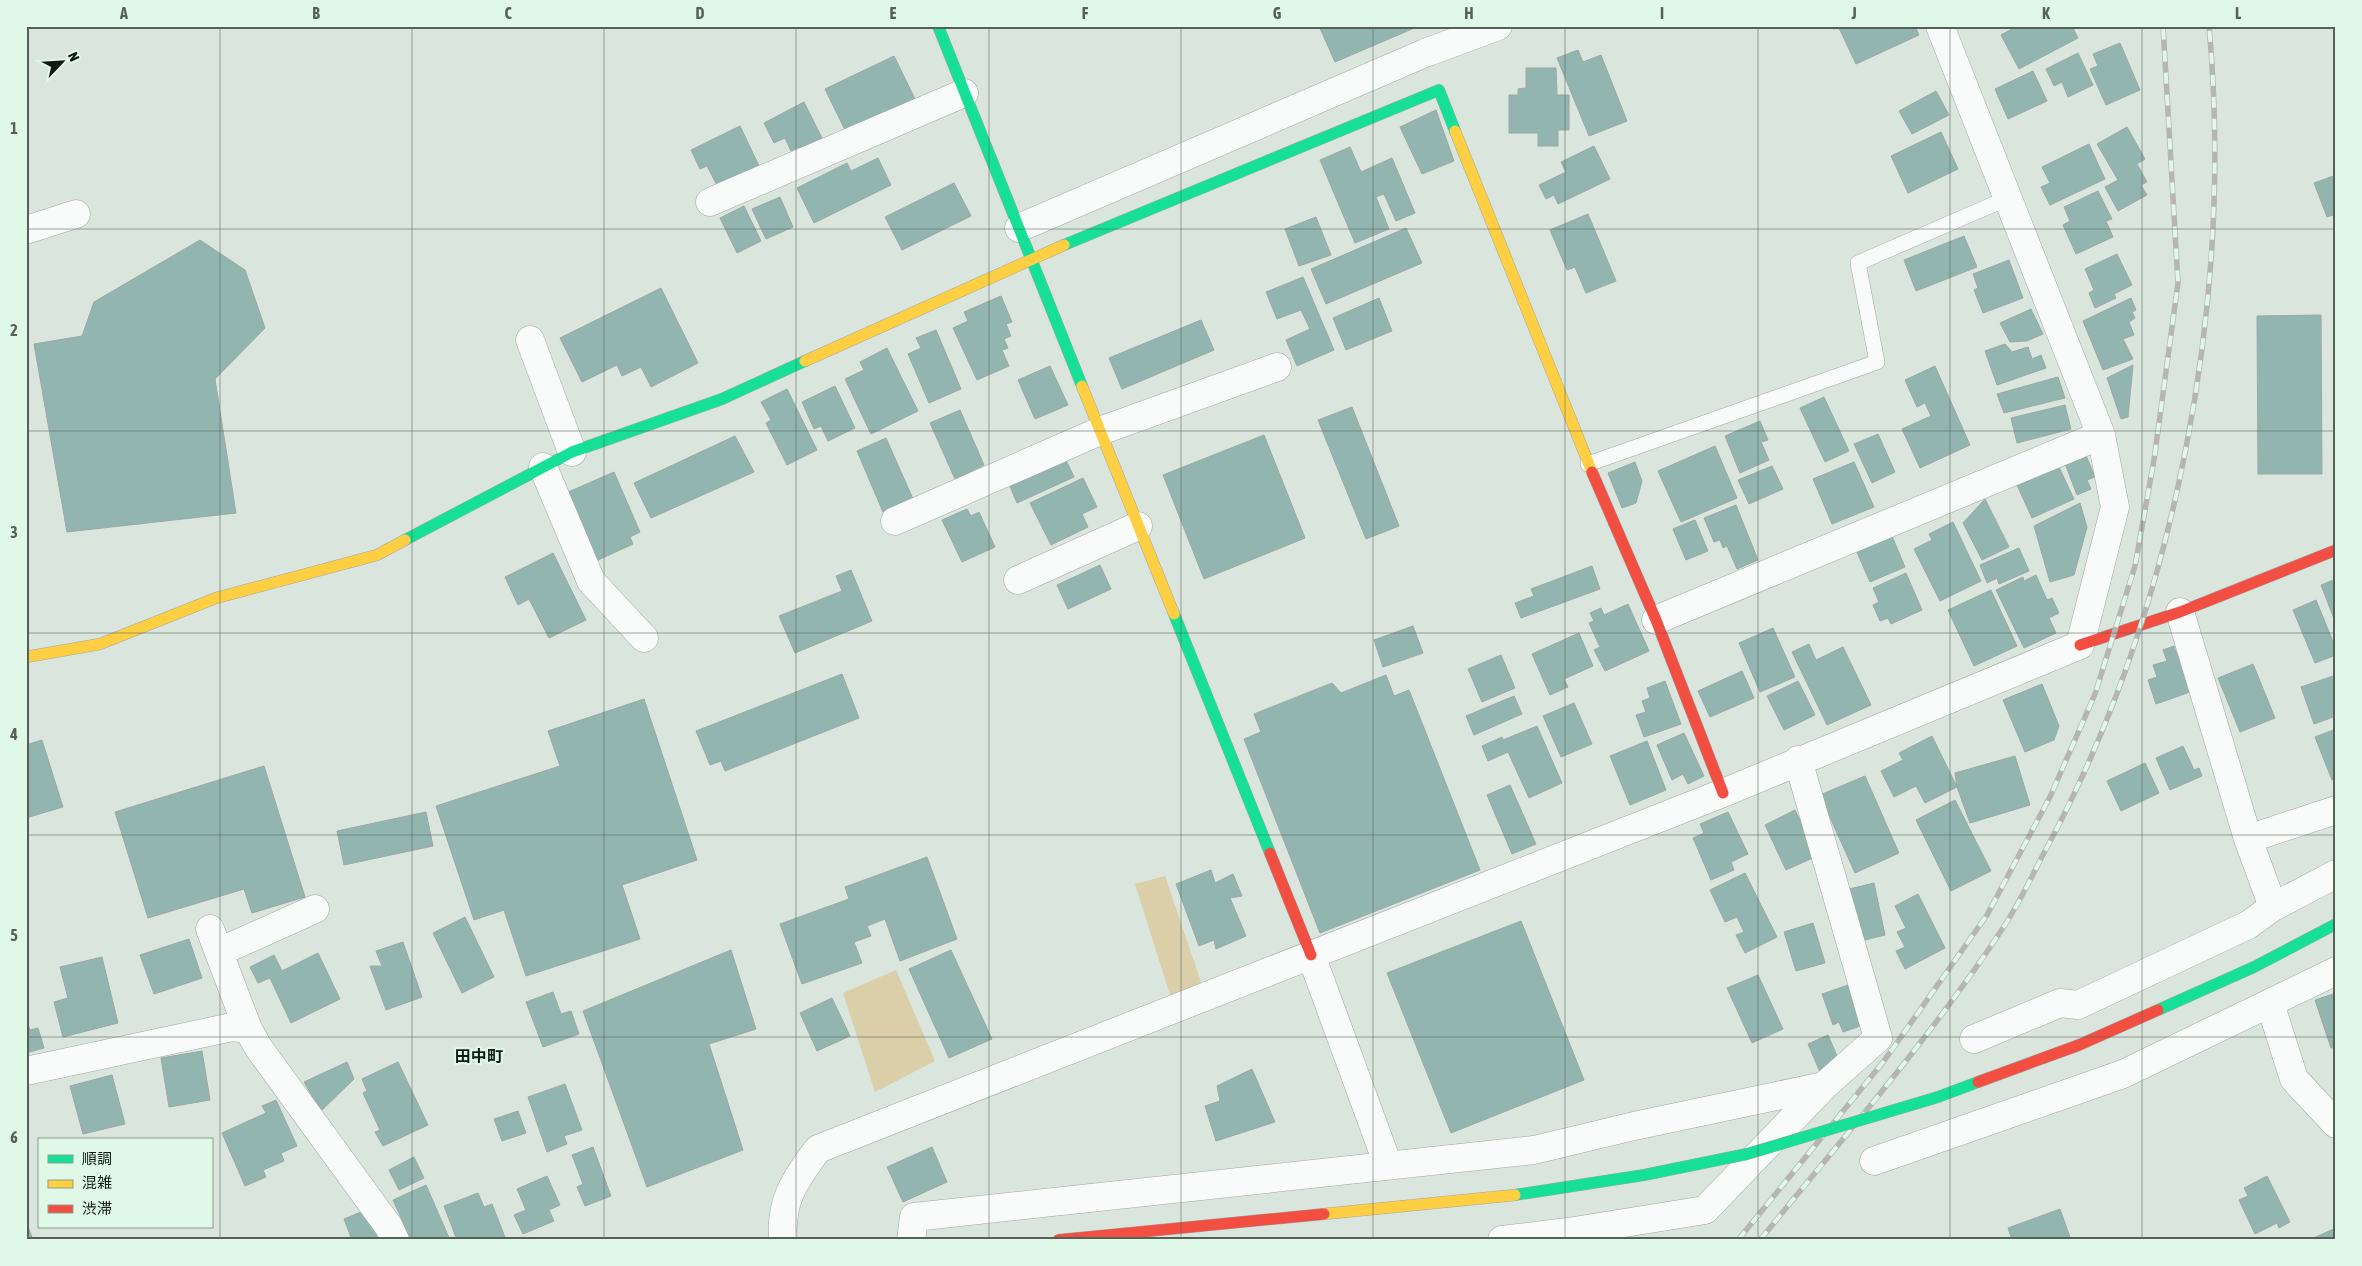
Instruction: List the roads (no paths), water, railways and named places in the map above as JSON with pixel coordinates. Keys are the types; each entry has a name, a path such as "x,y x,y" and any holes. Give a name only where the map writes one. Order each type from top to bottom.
{"street":[{"path":"938,26 1310,955 1388,1165"},
{"path":"1019,228 1425,53 1498,26"},
{"path":"1940,26 2101,435 2115,507 2080,645"},
{"path":"26,657 100,644 216,598 377,555 572,452 722,398 1031,259 1439,90 1588,464 1656,620 1723,793"},
{"path":"710,202 964,92"},
{"path":"26,230 76,214"},
{"path":"530,340 572,452"},
{"path":"895,521 1100,431 1277,367"},
{"path":"1656,620 2101,435"},
{"path":"543,467 591,581 644,638"},
{"path":"1018,580 1138,526"},
{"path":"783,1240 782,1220 793,1182 818,1149 1723,793 1798,760 2080,645 2180,612 2336,550"},
{"path":"2180,612 2248,840 2274,907"},
{"path":"1502,1240 1568,1232 1706,1210 1824,1086 1878,1038 1798,760"},
{"path":"2248,840 2336,810"},
{"path":"1974,1039 2060,1004 2078,1005 2248,925 2274,907 2336,874"},
{"path":"315,908 214,941 248,1029 258,1047 378,1212 395,1240"},
{"path":"1058,1240 1510,1196 1644,1175 1746,1154 1938,1097 2079,1045 2254,967 2336,924"},
{"path":"1874,1161 2123,1074 2336,971"},
{"path":"2270,1003 2294,1079 2336,1124"},
{"path":"26,1071 232,1027 248,1029"},
{"path":"911,1240 914,1217 1534,1150 1634,1126 1824,1086"}],"lane":[{"path":"1588,464 1877,362 1858,263 2008,198"}],"railway":[{"path":"1738,1240 1884,1061 1987,915 2050,797 2095,694 2135,566 2154,460 2178,283 2163,26"},
{"path":"1760,1240 1916,1048 1975,969 2009,919 2091,758 2129,659 2161,556 2186,451 2203,343 2212,236 2215,130 2209,26"}],"district":[{"name":"田中町","path":"479,1056"}]}
